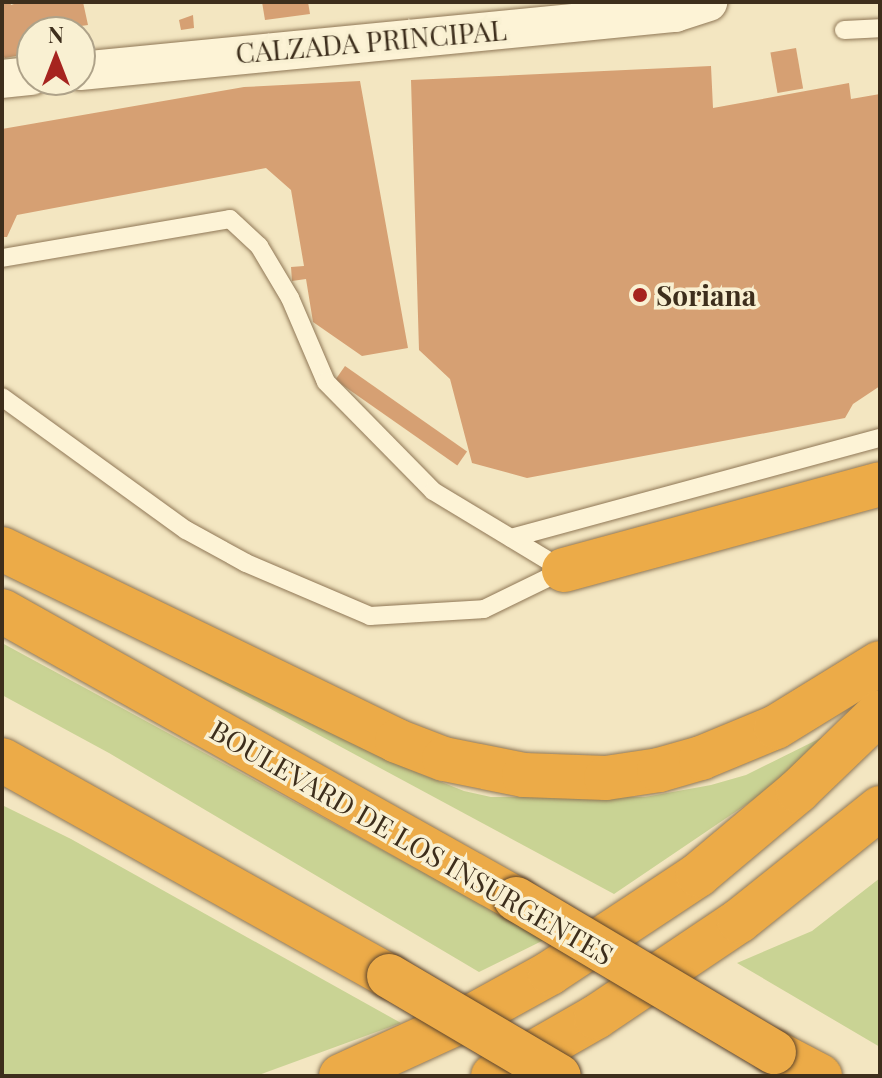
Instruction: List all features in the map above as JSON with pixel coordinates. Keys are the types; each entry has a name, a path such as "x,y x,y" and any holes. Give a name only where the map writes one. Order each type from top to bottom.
{"highway":[{"path":"564,570 880,484"},
{"path":"2,549 409,746 467,765 524,775 606,778 659,770 701,758 776,727 880,663"},
{"name":"BOULEVARD DE LOS INSURGENTES","path":"2,611 516,899 774,1052 820,1076"},
{"path":"341,1076 474,1015 550,973 698,875 798,791 880,712"},
{"path":"2,760 389,976 559,1076"},
{"path":"2,794 125,829"},
{"path":"493,1076 596,1017 739,921 864,828 880,808"}],"street":[{"name":"CALZADA PRINCIPAL","path":"96,69 675,13 708,2"}],"lane":[{"path":"844,30 880,28"},
{"path":"2,258 230,219 259,246 290,298 326,382 433,491 564,570"},
{"path":"2,397 186,530 246,563 370,616 484,609 564,570"},
{"path":"511,538 880,438"}],"green space":[{"path":"2,643 546,939 479,972 109,753 2,695"},
{"path":"174,657 411,770 464,791 491,797 645,797 711,785 746,775 859,719 753,800 614,894"},
{"path":"2,805 71,839 401,1023 256,1076 2,1076"},
{"path":"880,878 880,1047 737,963 812,931"}],"building":[{"path":"2,2 10,2 11,5 20,2 83,2 86,16 16,16 16,56 5,58 2,55"},
{"path":"262,2 308,2 310,14 265,20"},
{"path":"193,15 194,28 181,30 179,20"},
{"path":"796,48 803,88 778,93 770,53"},
{"path":"711,66 713,108 849,83 851,99 880,94 880,386 853,404 845,418 527,478 472,463 450,379 419,350 411,80"},
{"path":"360,81 408,348 362,356 313,322 306,279 292,281 291,267 304,266 291,190 266,168 17,215 7,237 2,237 2,129 244,87"},
{"path":"345,366 467,451 457,465 335,380"}],"place":[{"name":"Soriana","path":"640,295"}]}
